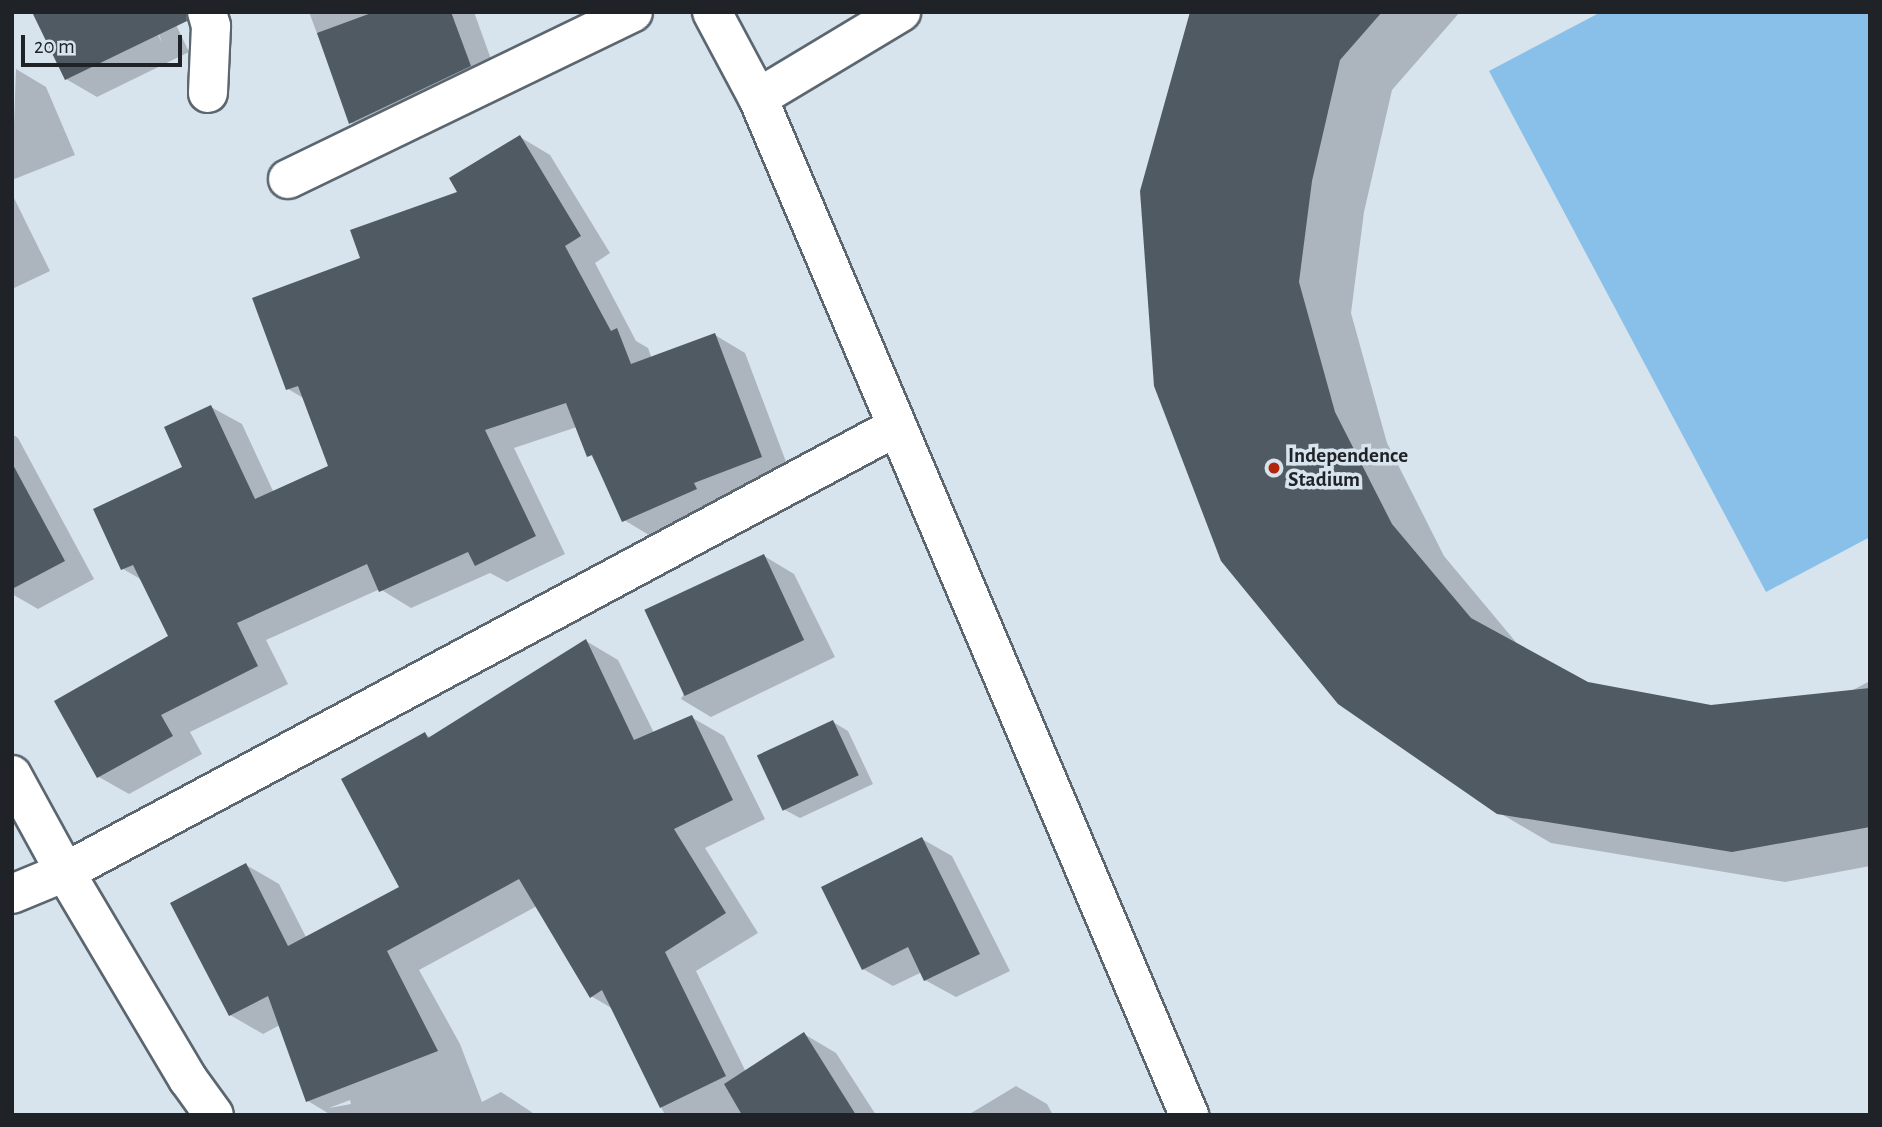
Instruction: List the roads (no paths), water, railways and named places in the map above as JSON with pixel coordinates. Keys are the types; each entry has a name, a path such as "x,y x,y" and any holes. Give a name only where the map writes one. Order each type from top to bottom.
{"street":[{"path":"207,12 211,26 208,93"},
{"path":"288,178 634,12"},
{"path":"712,12 758,98 1189,1115"},
{"path":"758,98 901,12"},
{"path":"12,894 65,872 896,427"},
{"path":"12,775 65,872 188,1079 214,1115"}],"place":[{"name":"Independence Stadium","path":"1274,468"}]}
